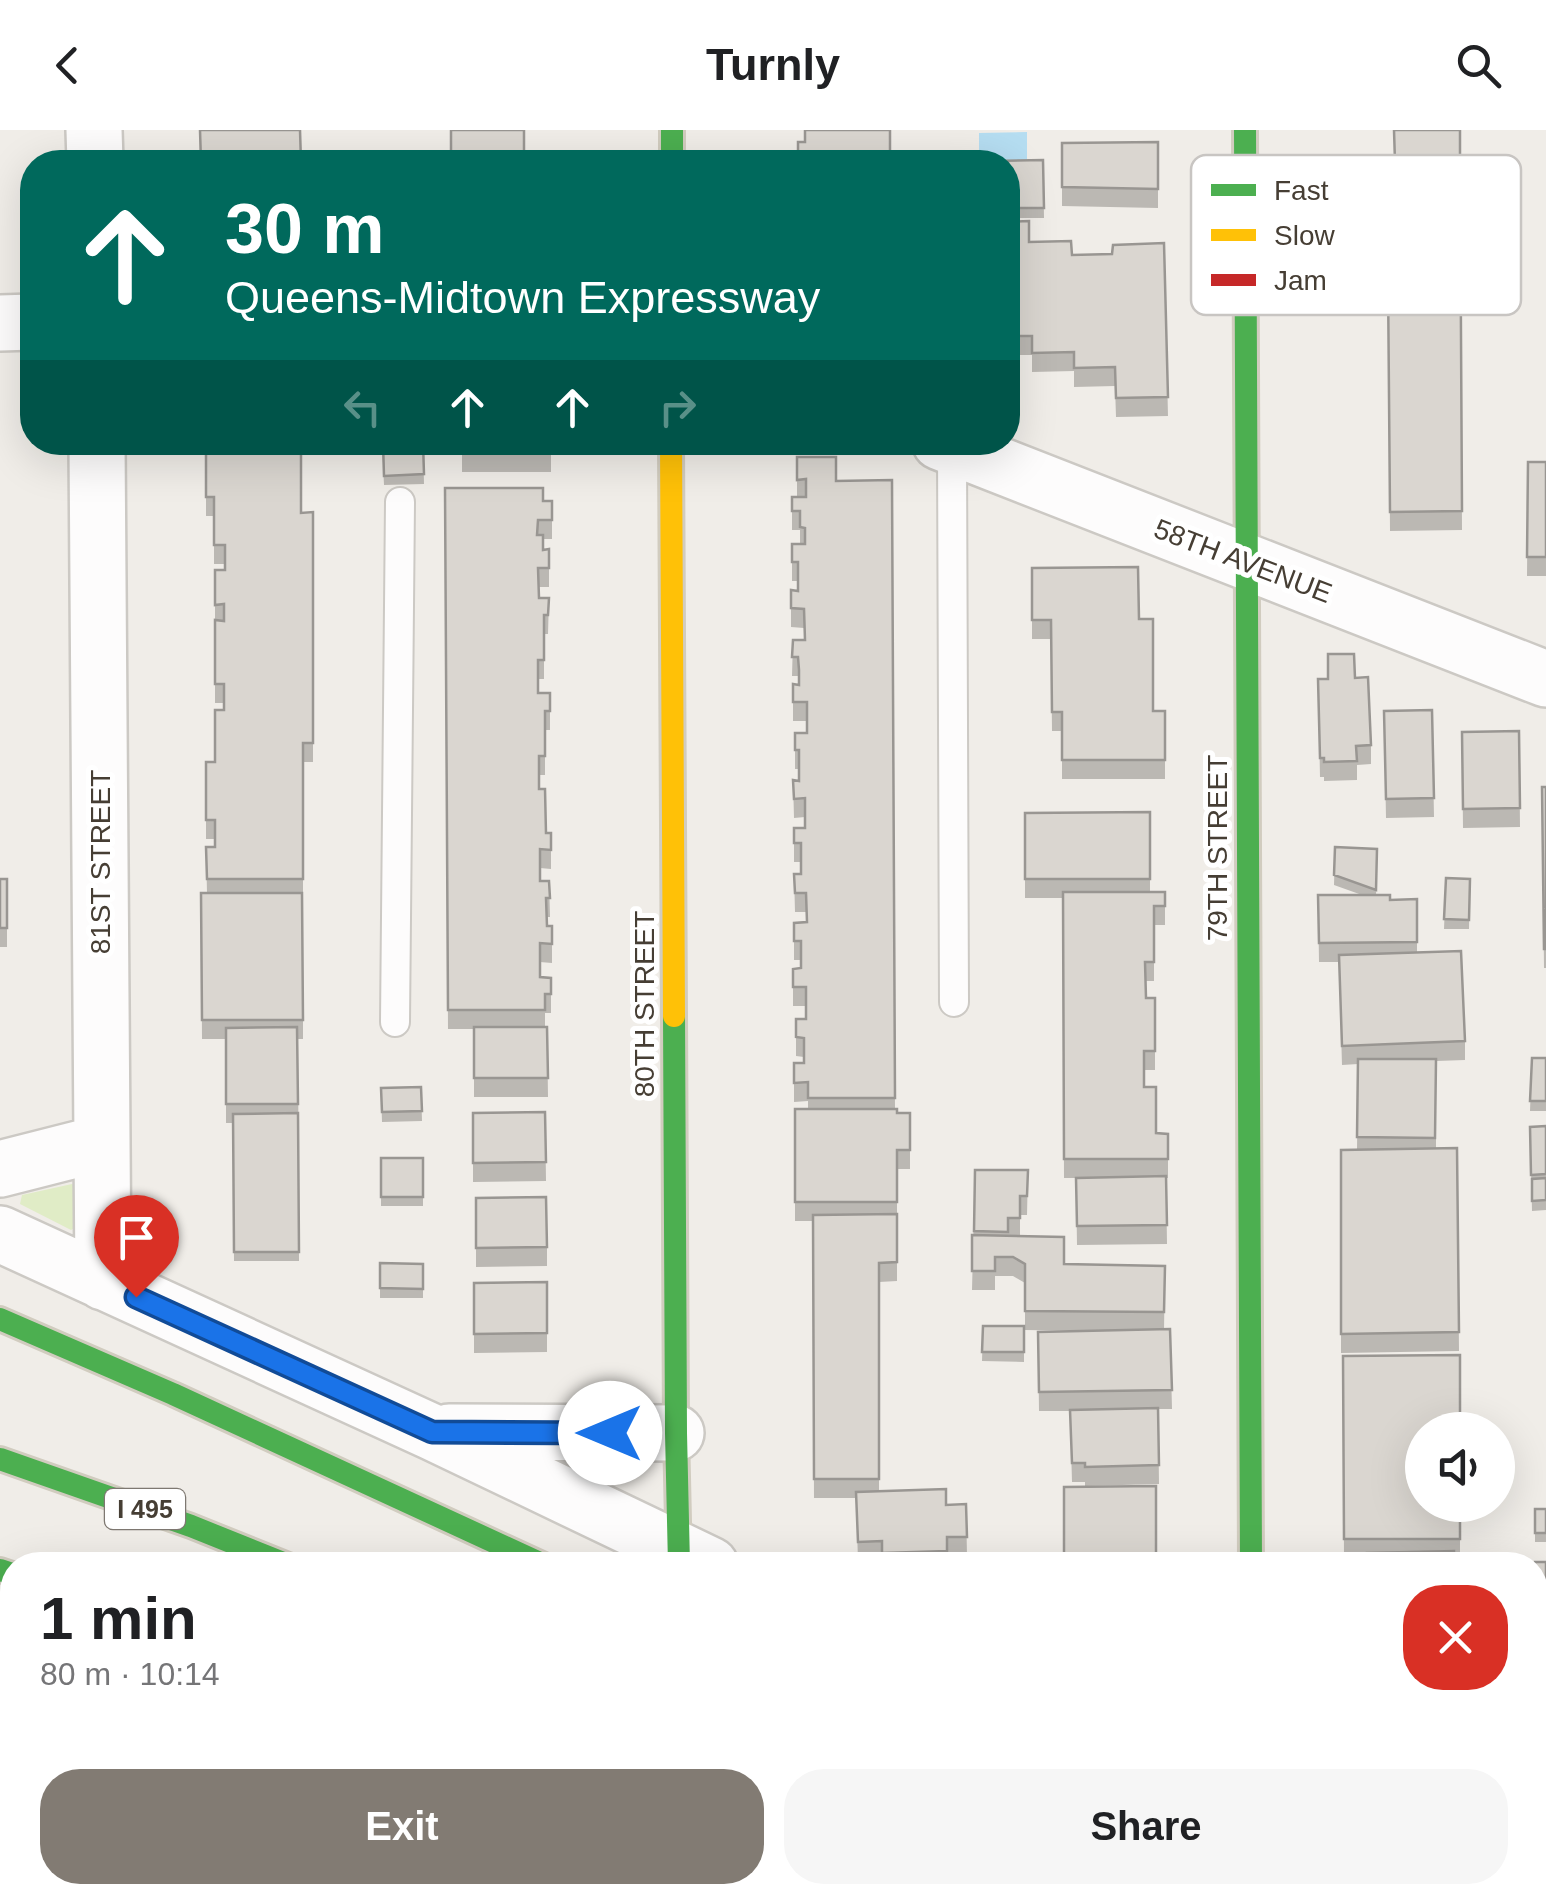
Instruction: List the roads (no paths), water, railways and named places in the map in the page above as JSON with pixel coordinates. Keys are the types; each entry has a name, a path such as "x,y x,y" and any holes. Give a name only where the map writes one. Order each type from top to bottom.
{"main road":[{"name":"79TH STREET","path":"1245,315 1251,1552"},
{"name":"80TH STREET","path":"671,455 676,1433 689,1552"},
{"path":"0,1319 517,1552"},
{"path":"17,1352 139,1380"},
{"name":"I 495","path":"0,1459 256,1552"}],"street":[{"name":"81ST STREET","path":"97,455 102,1282"},
{"name":"58TH AVENUE","path":"972,455 1546,678"},
{"path":"0,1169 102,1142"},
{"path":"0,1234 432,1432 674,1552"},
{"path":"432,1432 676,1433"}],"lane":[{"path":"946,455 954,1002"},
{"path":"395,1022 400,502"}],"water":[{"path":"1027,132 1027,164 1020,164 1020,150 979,150 979,133"}]}
